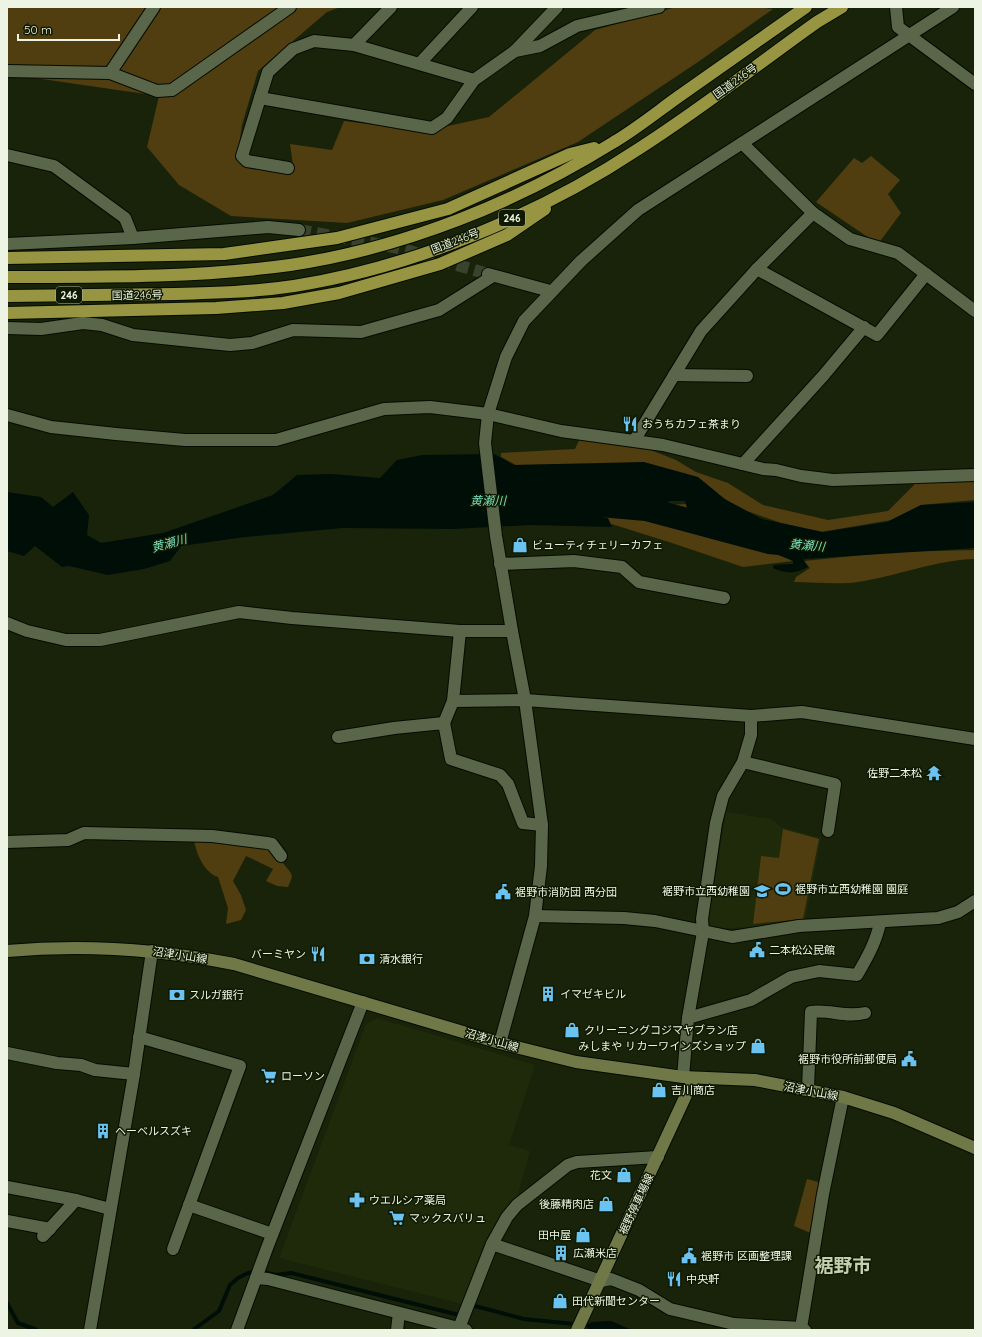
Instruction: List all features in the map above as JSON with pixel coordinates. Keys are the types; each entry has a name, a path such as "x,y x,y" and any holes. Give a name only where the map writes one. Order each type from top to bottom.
{"highway":[{"name":"国道246号","path":"7,277 131,276 225,271 290,264 360,251 430,230 500,203 609,144 806,7"},
{"name":"国道246号","path":"7,296 131,295 227,292 286,286 365,271 437,249 512,218 584,182 640,148 817,22 842,7"},
{"path":"7,258 224,254 337,238 448,209 570,154 609,144"},
{"path":"7,313 216,308 282,303 339,293 440,264 507,235 584,182"}],"main road":[{"name":"沼津小山線","path":"7,951 74,947 152,951 234,964 500,1043 576,1062 688,1078 755,1080 843,1097 894,1113 975,1148"},
{"name":"裾野停車場線","path":"577,1330 658,1158 688,1078"}],"street":[{"path":"110,73 154,7"},
{"path":"7,71 110,73 157,91 172,90 290,7"},
{"path":"354,45 392,7"},
{"path":"420,63 472,7"},
{"path":"260,98 432,128 448,118 474,80 515,51 558,7"},
{"path":"515,51 540,46 577,26 659,7"},
{"path":"896,7 898,27 975,84"},
{"path":"500,1043 535,916 541,866 542,825 525,700 500,564 485,443 488,414 506,357 524,321 550,292 604,239 638,210 953,7"},
{"path":"288,168 247,161 242,156 268,72 294,49 314,41 354,45 474,80"},
{"path":"742,143 813,213 850,239 898,253 975,311"},
{"path":"7,156 54,166 125,218 134,238"},
{"path":"634,441 701,331 757,269 813,213"},
{"path":"7,244 134,238 268,227 299,230"},
{"path":"757,269 877,335 926,274"},
{"path":"7,328 41,329 83,323 102,325 133,335 230,345 252,343 294,330 361,332 439,310 491,275 550,292"},
{"path":"743,464 823,376 864,327"},
{"path":"674,375 747,376"},
{"path":"7,415 51,427 131,436 185,440 276,440 384,409 430,407 488,414 561,431 663,445 763,469 833,480 975,475"},
{"path":"500,564 574,561 622,567 639,582 724,598"},
{"path":"7,623 27,631 66,640 100,640 239,612 292,618 460,631 512,631"},
{"path":"460,631 453,701 444,723 451,759 500,775 508,784 523,823 542,825"},
{"path":"453,701 525,700 751,716 802,712 975,739"},
{"path":"688,1078 688,1018 703,932 702,919 716,823 723,796 743,762 751,735 751,716"},
{"path":"338,737 394,728 444,723"},
{"path":"743,762 835,784 828,831"},
{"path":"7,842 68,840 84,833 212,836 245,838 272,844 280,856"},
{"path":"535,916 624,918 656,921 732,937 799,926 880,923 938,918 958,912 975,901"},
{"path":"688,1018 751,1000 791,977 819,972 857,975 874,944 880,923"},
{"path":"90,1329 134,1074 152,951"},
{"path":"237,1330 272,1234 363,1002"},
{"path":"808,1090 810,1012 823,1010 854,1016 865,1013"},
{"path":"139,1037 240,1066 173,1249"},
{"path":"7,1053 57,1063 81,1065 95,1070 134,1074"},
{"path":"492,1244 601,1281 612,1279 639,1290 670,1309 734,1324 803,1329 826,1178 843,1097"},
{"path":"256,1278 268,1279 463,1329 492,1244 507,1217 517,1205 568,1165 577,1162 658,1158"},
{"path":"7,1187 76,1200 110,1209"},
{"path":"7,1221 46,1233 76,1200"},
{"path":"189,1205 272,1234"},
{"path":"397,1330 399,1313"}],"shaded area":[{"path":"7,7 341,7 327,12 258,71 242,125 237,160 293,165 290,144 332,150 344,121 425,131 489,117 595,30 676,7 754,7 773,9 698,62 578,142 443,200 347,223 231,216 179,185 147,147 159,96 7,74"},
{"path":"871,156 900,180 888,194 901,213 878,244 816,202 854,158 862,163"},
{"path":"580,438 638,445 676,460 696,472 728,483 763,505 828,520 888,511 914,485 914,481 975,477 975,500 921,505 891,520 821,532 781,523 747,511 721,497 587,464 516,465 501,457 501,453 575,449"},
{"path":"686,504 689,514 704,536 729,531 769,542 774,551 793,561 743,567 570,511 580,505 620,508 645,515 668,505"},
{"path":"975,550 975,559 945,562 858,582 794,582 796,577 810,568 804,561 893,552"},
{"name":"裾野市立西幼稚園","path":"726,812 771,819 781,827 821,838 805,921 712,929 708,923"},
{"name":"裾野市立西幼稚園 園庭","path":"783,829 819,839 803,919 753,924 761,856 779,858"},
{"path":"193,837 268,845 291,873 292,877 288,887 277,886 266,881 273,869 246,856 233,881 241,895 246,910 241,920 226,924 228,908 218,877 208,871 204,866 198,855"},
{"path":"377,1018 535,1065 509,1145 530,1151 515,1204 463,1304 279,1258 366,1024"},
{"path":"807,1179 822,1183 813,1234 794,1226"}],"water":[{"path":"494,454 514,465 644,462 698,477 726,500 762,519 823,532 887,522 921,505 975,502 975,548 803,559 808,567 795,572 787,572 773,568 774,565 793,564 793,561 776,554 773,546 734,526 707,535 691,521 685,501 670,501 647,513 635,504 577,500 570,511 608,518 612,527 531,525 453,529 343,528 245,537 181,546 170,561 144,569 108,575 69,566 62,567 35,546 24,556 7,551 7,492 41,497 53,507 73,492 89,515 87,535 101,543 163,533 273,495 297,475 331,474 380,478 397,460 422,455"},
{"path":"611,1321 632,1330 587,1330 591,1322"}],"waterway":[{"name":"黄瀬川","path":"544,500 646,509 769,542 790,544"},
{"path":"193,1330 219,1311 230,1285 238,1278 248,1273 259,1271 276,1275 291,1273 459,1315 462,1313"},
{"path":"7,1303 18,1323 37,1330"},
{"path":"470,1308 475,1306 524,1319 594,1326"}],"tunnel":[{"path":"299,230 399,248 488,274"}],"place":[{"name":"おうちカフェ茶まり","path":"630,424"},
{"name":"ビューティチェリーカフェ","path":"520,545"},
{"name":"佐野二本松","path":"934,773"},
{"name":"裾野市立西幼稚園 園庭","path":"783,889"},
{"name":"裾野市立西幼稚園","path":"762,891"},
{"name":"裾野市消防団 西分団","path":"503,892"},
{"name":"二本松公民館","path":"757,950"},
{"name":"バーミヤン","path":"318,954"},
{"name":"清水銀行","path":"367,959"},
{"name":"イマゼキビル","path":"548,994"},
{"name":"スルガ銀行","path":"177,995"},
{"name":"クリーニングコジマヤブラン店","path":"572,1030"},
{"name":"みしまや リカーワインズショップ","path":"758,1046"},
{"name":"裾野市役所前郵便局","path":"909,1059"},
{"name":"ローソン","path":"269,1076"},
{"name":"吉川商店","path":"659,1090"},
{"name":"ヘーベルスズキ","path":"103,1131"},
{"name":"花文","path":"624,1175"},
{"name":"ウエルシア薬局","path":"357,1200"},
{"name":"後藤精肉店","path":"606,1204"},
{"name":"マックスバリュ","path":"397,1218"},
{"name":"田中屋","path":"583,1235"},
{"name":"広瀬米店","path":"561,1253"},
{"name":"裾野市 区画整理課","path":"689,1256"},
{"name":"中央軒","path":"674,1279"},
{"name":"田代新聞センター","path":"560,1301"}],"district":[{"name":"裾野市","path":"843,1265"}]}
